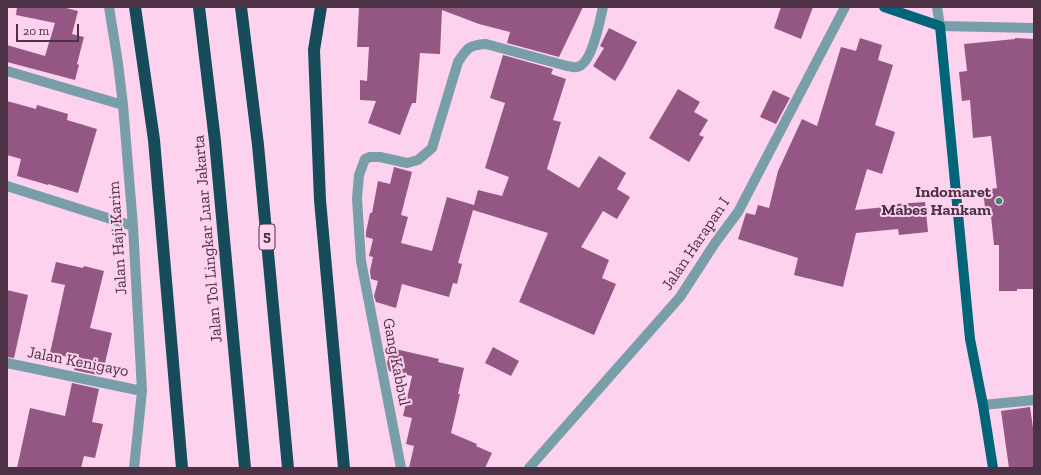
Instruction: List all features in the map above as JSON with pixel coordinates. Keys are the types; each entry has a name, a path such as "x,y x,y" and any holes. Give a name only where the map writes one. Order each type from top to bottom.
{"highway":[{"path":"135,7 154,140 182,468"},
{"name":"Jalan Tol Lingkar Luar Jakarta","path":"199,7 215,141 245,468"},
{"name":"5","path":"241,7 258,145 288,468"},
{"path":"321,7 314,50 320,200 344,468"}],"main road":[{"path":"884,7 940,26 970,339 983,405 993,468"}],"street":[{"name":"Jalan Haji Karim","path":"109,7 123,105 133,226 142,391 134,468"},
{"name":"Gang Kabbul","path":"401,468 361,261 357,198 359,175 365,159 370,157 380,157 407,163 418,160 432,148 458,62 465,50 477,44 486,44 567,66 576,67 582,65 592,50 603,7"},
{"name":"Jalan Harapan I","path":"529,468 680,297 715,243 738,212 845,7"},
{"path":"937,7 940,26 1034,28"},
{"path":"7,71 123,105"},
{"path":"7,186 133,226"},
{"name":"Jalan Kenigayo","path":"7,364 142,391"},
{"path":"983,405 1034,400"}],"building":[{"path":"17,7 62,7 78,11 72,34 84,37 77,64 79,65 75,80 7,62 7,45 45,56 55,23 16,15"},
{"path":"359,7 583,7 559,57 507,43 510,32 479,24 442,10 440,54 420,53 416,103 412,103 400,135 368,123 376,101 360,100 360,80 367,81 369,47 357,47"},
{"path":"781,7 813,7 801,39 774,28"},
{"path":"609,28 637,42 615,81 593,66 604,48 600,46"},
{"path":"860,38 882,45 878,60 893,65 875,125 895,132 882,174 867,169 855,210 896,206 896,204 925,202 928,232 899,235 898,229 856,233 843,287 794,275 798,258 738,239 746,213 755,215 758,205 769,208 778,171 802,119 817,126 841,47 856,51"},
{"path":"1015,38 1034,39 1034,289 999,291 999,245 994,245 991,216 986,216 983,190 997,188 991,136 973,138 970,100 962,101 959,72 967,71 964,44"},
{"path":"503,55 553,69 551,74 566,79 553,120 561,122 547,169 579,188 599,156 626,173 617,189 630,197 617,219 603,211 581,247 609,260 602,278 616,284 594,335 519,302 548,233 473,210 458,263 462,264 457,284 453,283 449,297 402,284 396,308 376,302 374,296 378,281 371,279 370,271 373,257 369,256 373,239 366,237 366,232 370,213 372,213 378,181 390,184 394,167 412,172 401,215 408,217 401,243 432,251 447,197 474,205 478,190 502,196 509,177 485,168 505,103 490,98"},
{"path":"678,89 700,102 694,112 708,120 699,135 704,137 689,162 649,138"},
{"path":"773,90 790,98 776,124 760,117"},
{"path":"7,101 36,109 37,105 68,114 67,120 97,129 78,193 17,176 21,159 7,155"},
{"path":"56,262 83,268 84,266 104,271 90,328 112,333 102,376 74,370 77,359 50,353 65,285 51,282"},
{"path":"7,290 28,295 14,358 7,357"},
{"path":"493,347 519,361 511,376 485,363"},
{"path":"391,348 439,359 438,362 464,368 451,433 477,444 476,446 492,453 485,468 409,468 414,446 406,444 412,418 403,416 412,376 389,371 387,363"},
{"path":"72,383 99,389 92,422 103,424 95,458 84,456 81,468 17,468 30,408 65,416"},
{"path":"1030,407 1034,435 1034,468 1009,468 1001,411"}],"place":[{"name":"Indomaret Mabes Hankam","path":"999,201"}]}
